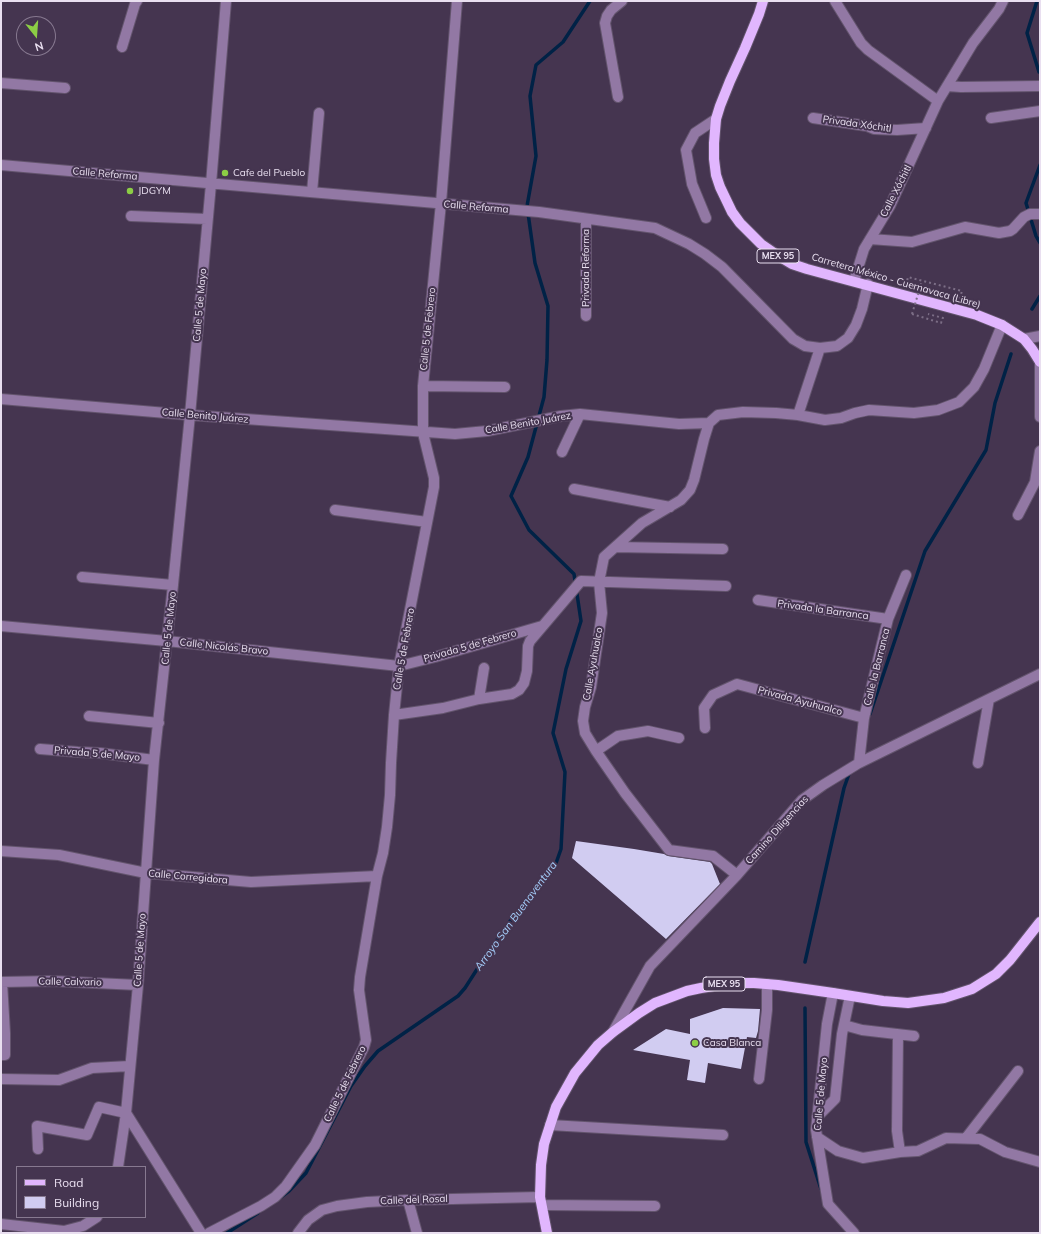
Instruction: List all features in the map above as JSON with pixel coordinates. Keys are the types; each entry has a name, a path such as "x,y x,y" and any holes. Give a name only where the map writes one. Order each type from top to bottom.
{"main road":[{"name":"Carretera México - Cuernavaca (Libre)","path":"763,1 746,48 730,82 716,119 714,143 716,175 726,201 740,223 761,244 792,264 977,315 1002,325 1024,339 1040,362"},
{"name":"MEX 95","path":"547,1233 541,1201 541,1165 544,1144 556,1107 575,1073 598,1045 630,1019 655,1003 687,991 733,983 767,984 883,1001 908,1003 944,998 972,989 996,974 1010,960 1040,922"}],"street":[{"path":"122,47 137,1"},
{"name":"Calle 5 de Mayo","path":"118,1166 126,1113 138,985 154,760 190,415 226,1"},
{"name":"Calle 5 de Febrero","path":"209,1233 261,1206 275,1197 286,1186 315,1145 364,1047 366,1040 359,990 360,977 377,876 383,853 390,795 394,715 399,666 434,487 434,478 423,433 422,386 441,203 457,1"},
{"path":"618,97 605,23 611,10 622,1"},
{"path":"835,1 861,43 868,50 938,101"},
{"name":"Calle Xóchitl","path":"854,281 864,249 890,206 938,101 973,43 999,9 1003,1"},
{"path":"1,83 65,88"},
{"path":"946,86 1040,86"},
{"path":"991,118 1040,112"},
{"path":"312,192 319,113"},
{"name":"Privada Xóchitl","path":"813,118 867,126 874,129 897,130 926,128"},
{"path":"706,218 692,184 686,150 695,133 716,119"},
{"name":"Calle Reforma","path":"1,165 540,212 655,228 705,254 722,268 794,340 805,346 820,348 837,346 848,338 856,325 862,309 868,284"},
{"path":"870,239 912,242 965,227 999,233 1010,231 1031,215"},
{"path":"131,216 208,219"},
{"name":"Privada Reforma","path":"586,219 586,316"},
{"name":"Calle Benito Juárez","path":"1,399 423,433 455,434 487,431 561,416 580,414 678,424 709,423 718,415 743,412 798,415 825,420 841,418 869,410 914,413 938,410 959,402 974,387 981,375 1002,325"},
{"path":"1024,339 1040,336"},
{"path":"798,415 820,348"},
{"path":"1040,362 1040,417"},
{"path":"422,386 505,387"},
{"path":"562,452 580,414"},
{"name":"Calle Ayuhualco","path":"709,423 690,490 681,500 642,523 604,557 599,582 602,613 591,687 585,707 583,721 586,733 624,793 669,850 713,856 737,875"},
{"path":"1018,515 1035,482 1040,451"},
{"path":"574,489 670,507"},
{"path":"335,510 427,522"},
{"path":"615,547 723,549"},
{"name":"Calle la Barranca","path":"859,761 864,720 888,619 906,575"},
{"path":"82,577 173,585"},
{"path":"394,715 443,708 479,699 512,694 519,690 524,683 527,671 528,646 530,641 581,581 726,586"},
{"name":"Privada la Barranca","path":"758,600 888,619"},
{"name":"Calle Nicolás Bravo","path":"1,626 167,641 399,666"},
{"name":"Privada 5 de Febrero","path":"399,666 542,626"},
{"path":"479,699 484,668"},
{"name":"Camino Diligencias","path":"613,1032 650,966 737,875 802,800 859,761 1040,674"},
{"name":"Privada Ayuhualco","path":"705,728 704,708 713,695 737,684 864,720"},
{"path":"978,763 989,699"},
{"path":"89,716 159,723"},
{"path":"596,750 618,736 648,731 679,738"},
{"name":"Privada 5 de Mayo","path":"40,749 100,753 154,760"},
{"name":"Calle Corregidora","path":"1,852 59,855 146,873 251,882 377,876"},
{"name":"Calle Calvario","path":"2,982 52,981 138,985"},
{"path":"1,1055 6,1055 3,1033 2,982"},
{"path":"759,1079 767,1010 767,984"},
{"name":"Calle 5 de Mayo","path":"833,993 816,1130 828,1204 854,1233"},
{"path":"817,1117 835,1099 844,1025 850,996"},
{"path":"844,1025 862,1030 914,1036"},
{"path":"898,1035 898,1131 900,1152"},
{"path":"1,1079 59,1080 92,1068 130,1066"},
{"path":"966,1138 1018,1071"},
{"path":"38,1149 37,1126 87,1135 99,1106 126,1113 201,1233"},
{"path":"550,1125 723,1134"},
{"path":"817,1137 838,1152 863,1158 900,1152 918,1151 946,1138 980,1139 1005,1152 1040,1162"},
{"path":"408,1200 417,1233"},
{"name":"Calle del Rosal","path":"298,1233 308,1220 322,1210 337,1206 360,1203 408,1200 541,1201 655,1206"},
{"path":"1,1224 64,1231 83,1226 95,1218"}],"path":[{"path":"904,294 908,277 962,291 956,309"},
{"path":"922,281 912,314 942,323 943,318 923,312 927,301"}],"building":[{"path":"576,841 710,862 720,884 666,939 572,858"},
{"name":"Casa Blanca","path":"723,1008 760,1009 756,1038 747,1037 741,1069 708,1063 705,1083 687,1080 690,1060 633,1050 666,1029 690,1034 690,1019"}],"waterway":[{"name":"Arroyo San Buenaventura","path":"281,1197 289,1191 306,1173 351,1086 365,1066 378,1051 458,996 513,917 541,880 555,866 561,849 565,772 553,733 566,669 581,621 574,574 529,530 511,496 528,457 544,397 547,360 548,306 535,263 527,206 536,156 530,96 536,65 563,42 590,1"},
{"path":"1037,1 1027,33 1039,72"},
{"path":"1040,165 1026,203 1036,236 1040,243"},
{"path":"1032,309 1040,296"},
{"path":"870,714 925,551 986,450 995,403 1011,354"},
{"path":"805,962 844,788 850,771"},
{"path":"805,1008 806,1142 821,1189"},
{"name":"Arroyo San Buenaventura","path":"227,1233 258,1213"}],"place":[{"name":"Cafe del Pueblo","path":"225,173"},
{"name":"JDGYM","path":"130,191"},
{"name":"Casa Blanca","path":"695,1043"}]}
